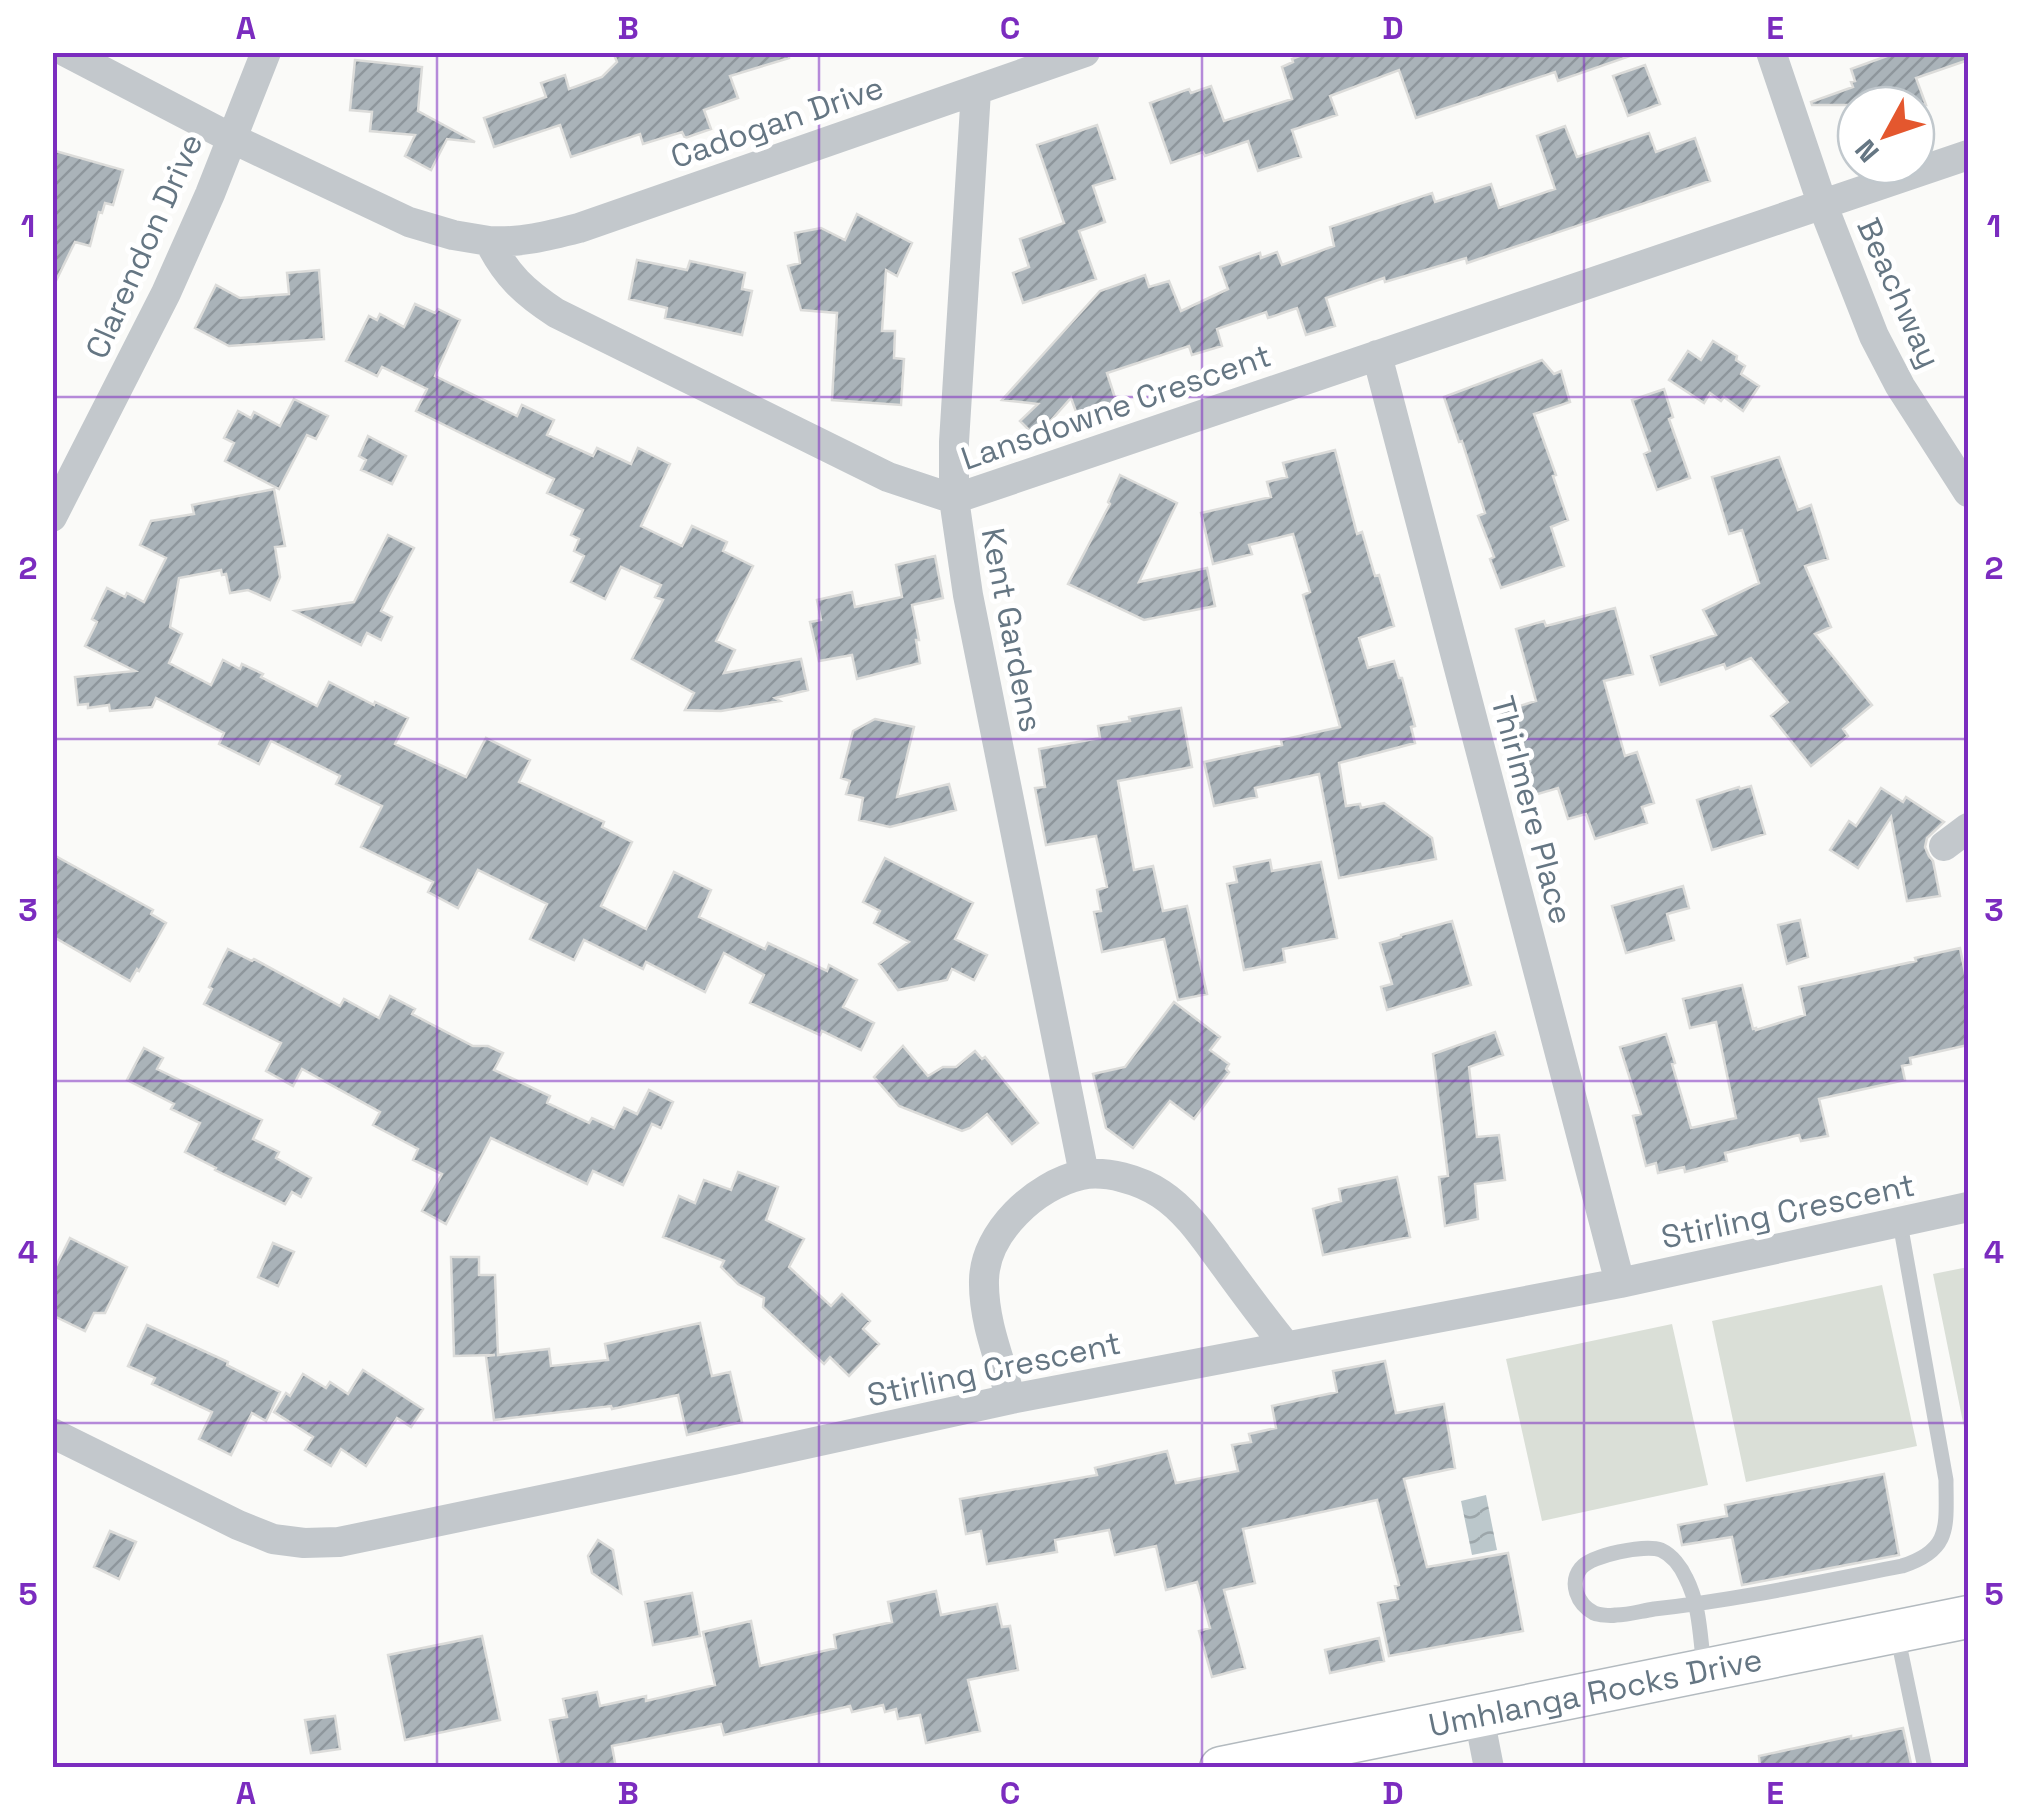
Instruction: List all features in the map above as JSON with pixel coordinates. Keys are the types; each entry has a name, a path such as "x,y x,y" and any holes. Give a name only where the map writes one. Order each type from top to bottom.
{"main road":[{"name":"Umhlanga Rocks Drive","path":"1221,1768 1968,1617"}],"street":[{"path":"66,52 231,138 409,222 452,236 488,240"},
{"name":"Clarendon Drive","path":"52,518 166,293 266,52"},
{"name":"Cadogan Drive","path":"488,240 516,242 579,228 1085,52"},
{"name":"Beachway","path":"1771,52 1822,206 1874,336 1900,386 1968,492"},
{"name":"Kent Gardens","path":"976,91 954,442 954,499 968,596 1084,1174"},
{"name":"Lansdowne Crescent","path":"488,240 519,286 556,313 888,477 954,499 1968,155"},
{"name":"Thirlmere Place","path":"1377,356 1620,1283"},
{"path":"1944,846 1968,828"},
{"path":"1011,1398 986,1316 984,1276 1000,1233 1020,1208 1050,1186 1084,1174 1127,1177 1162,1194 1192,1220 1286,1346"},
{"name":"Stirling Crescent","path":"52,1433 238,1525 273,1538 304,1543 339,1542 1011,1398 1620,1283 1968,1208"},
{"path":"1479,1718 1489,1768"}],"lane":[{"path":"1704,1671 1696,1605 1686,1576 1675,1560 1664,1551 1650,1548 1590,1560 1580,1569 1576,1579 1578,1597 1595,1614 1616,1616 1696,1605 1902,1566 1934,1551 1942,1539 1946,1480 1900,1223"},
{"path":"1897,1632 1925,1768"}],"shaded area":[{"path":"1968,1267 1968,1437 1966,1437 1933,1274"},
{"path":"1882,1285 1917,1446 1746,1482 1712,1321"},
{"path":"1672,1324 1708,1485 1542,1521 1506,1359"}],"water":[{"path":"1486,1495 1497,1550 1472,1555 1461,1501"}],"building":[{"path":"613,52 789,52 789,58 730,76 738,98 704,110 711,129 685,138 682,132 643,144 640,134 571,157 560,125 494,147 484,118 546,97 541,83 565,75 569,89 602,77 617,62"},
{"path":"1309,52 1629,52 1630,56 1558,81 1555,72 1416,118 1399,70 1330,96 1337,115 1292,130 1301,157 1258,171 1248,141 1171,163 1150,103 1189,89 1191,93 1211,86 1224,121 1292,99 1282,67"},
{"path":"1898,52 1968,52 1968,60 1916,78 1919,85 1852,85 1855,81 1851,69"},
{"path":"355,60 422,67 418,111 475,142 447,139 431,170 405,156 415,135 370,131 372,112 350,110"},
{"path":"1645,65 1660,104 1628,116 1613,76"},
{"path":"1836,93 1836,105 1811,102"},
{"path":"1097,125 1115,179 1093,186 1105,222 1079,231 1096,279 1023,303 1013,273 1029,267 1020,239 1064,223 1037,145"},
{"path":"1565,126 1577,157 1649,133 1656,152 1695,138 1710,181 1467,263 1466,258 1385,282 1384,278 1326,298 1335,326 1306,335 1297,308 1268,318 1266,312 1217,329 1222,346 1192,355 1189,346 1107,373 1118,407 1079,420 1071,398 1036,437 1020,421 1038,404 1002,400 1100,291 1145,275 1149,287 1169,281 1181,311 1228,289 1220,267 1260,253 1261,258 1277,252 1282,265 1334,246 1330,227 1432,193 1435,202 1491,184 1499,208 1555,189 1537,136"},
{"path":"52,150 123,170 113,205 105,203 102,213 99,212 90,246 75,242 52,289"},
{"path":"857,214 912,243 897,276 886,270 882,331 895,331 894,358 904,359 901,405 832,400 837,313 801,310 788,266 800,263 795,233 821,228 845,240"},
{"path":"637,260 687,270 690,261 745,273 742,289 752,291 742,335 665,318 667,308 629,299"},
{"path":"319,270 324,339 229,346 195,328 216,285 240,298 289,294 287,273"},
{"path":"415,304 460,320 435,376 517,416 522,405 554,420 547,435 593,456 597,448 631,464 638,448 670,464 641,526 682,546 692,526 727,542 723,551 753,566 716,641 735,650 724,673 801,659 808,690 775,698 780,701 721,711 685,710 694,693 632,659 663,600 655,597 661,585 621,567 605,599 571,582 584,556 574,551 579,539 571,535 583,510 547,493 554,479 416,411 427,389 382,367 377,376 346,361 369,316 377,320 380,314 404,327"},
{"path":"1713,341 1737,356 1736,360 1745,366 1741,374 1759,386 1743,411 1724,397 1721,401 1710,393 1704,403 1669,380 1688,351 1701,360"},
{"path":"1542,360 1554,374 1561,371 1570,402 1534,414 1568,520 1551,527 1564,566 1501,588 1478,516 1485,513 1444,397"},
{"path":"1664,389 1673,417 1669,419 1690,478 1657,490 1644,454 1650,451 1632,400"},
{"path":"294,399 328,416 316,439 307,435 279,489 225,461 234,443 224,438 238,411 251,418 254,412 280,426"},
{"path":"368,436 406,456 392,484 361,470 366,460 359,456"},
{"path":"1335,450 1357,534 1362,532 1394,626 1359,638 1368,668 1394,661 1415,726 1411,727 1415,743 1339,763 1346,806 1360,804 1361,808 1384,803 1432,838 1436,859 1339,878 1319,774 1255,788 1257,797 1214,806 1204,762 1340,727 1303,595 1310,592 1293,534 1249,545 1252,554 1213,564 1201,513 1271,497 1267,482 1287,477 1283,463"},
{"path":"1779,457 1798,510 1811,505 1828,559 1805,566 1831,627 1815,634 1872,705 1843,729 1848,736 1811,766 1771,716 1788,702 1751,658 1726,669 1724,664 1660,685 1651,656 1716,635 1703,610 1759,583 1742,530 1729,534 1712,477"},
{"path":"1120,475 1177,503 1139,582 1207,568 1215,606 1144,620 1068,584 1110,504"},
{"path":"274,489 285,546 275,547 280,577 270,600 248,590 230,593 226,574 222,575 221,570 179,578 170,627 182,634 169,663 211,685 223,660 240,669 242,664 317,706 329,682 408,718 395,744 466,777 486,738 530,760 519,782 604,822 602,827 632,842 601,906 646,929 674,872 711,890 699,917 765,949 768,943 827,971 829,965 857,980 843,1007 874,1023 861,1050 750,1003 764,975 724,953 705,992 646,962 643,969 584,940 574,960 530,939 547,904 478,870 458,908 428,892 433,882 361,847 382,806 336,784 340,776 271,741 259,764 219,744 224,733 156,698 152,707 110,711 109,705 78,705 75,677 135,671 85,646 97,622 92,619 107,588 144,602 166,558 140,545 151,521 194,514 192,505"},
{"path":"388,535 414,548 381,611 392,617 381,640 367,633 361,645 295,611 354,602"},
{"path":"935,556 943,598 912,605 920,663 857,679 852,655 819,661 810,622 821,620 817,600 852,592 855,607 902,597 896,565"},
{"path":"1615,608 1633,674 1604,681 1625,756 1637,752 1654,803 1642,807 1647,823 1595,839 1586,814 1568,819 1558,788 1524,798 1500,712 1536,701 1516,629 1544,621 1546,626"},
{"path":"1181,708 1192,767 1118,781 1134,870 1153,866 1163,911 1187,906 1207,994 1178,1000 1164,939 1102,952 1094,912 1101,911 1097,890 1107,887 1096,836 1046,845 1035,788 1045,787 1039,749 1100,738 1098,726"},
{"path":"875,719 914,727 897,797 949,784 956,810 890,827 859,820 863,798 846,794 850,781 841,778 853,731"},
{"path":"1751,786 1765,834 1712,850 1697,800"},
{"path":"1881,788 1903,802 1906,797 1944,822 1927,838 1925,847 1933,861 1940,896 1907,901 1891,817 1858,868 1830,850 1849,821 1856,826"},
{"path":"52,854 153,910 151,914 166,923 130,981 52,936"},
{"path":"885,858 973,903 955,939 987,955 974,980 952,969 947,980 898,990 879,964 909,942 874,923 880,911 863,902"},
{"path":"1270,860 1272,871 1321,862 1337,938 1283,949 1285,962 1244,970 1227,884 1237,882 1234,867"},
{"path":"1683,886 1689,908 1667,914 1674,940 1626,953 1612,906"},
{"path":"1800,920 1808,957 1787,964 1778,925"},
{"path":"1452,921 1471,985 1387,1010 1381,987 1392,984 1380,943"},
{"path":"1960,948 1968,988 1968,1045 1910,1058 1911,1064 1902,1066 1905,1080 1819,1099 1828,1136 1801,1141 1799,1135 1725,1153 1727,1161 1685,1172 1684,1167 1658,1173 1656,1163 1646,1166 1633,1116 1641,1114 1620,1047 1666,1034 1691,1128 1736,1118 1716,1022 1690,1028 1683,999 1742,985 1756,1030 1805,1015 1799,987"},
{"path":"228,949 340,1006 344,999 379,1018 390,996 415,1009 412,1014 473,1046 488,1046 503,1053 494,1070 550,1096 547,1103 589,1123 592,1118 614,1128 624,1108 637,1114 649,1090 673,1102 661,1128 652,1124 623,1185 593,1171 587,1184 491,1138 446,1224 422,1211 442,1174 413,1160 418,1149 373,1125 380,1112 302,1069 293,1086 266,1071 281,1043 204,1004"},
{"path":"1174,1002 1220,1037 1210,1050 1229,1064 1229,1072 1194,1119 1170,1101 1133,1148 1106,1128 1093,1074 1125,1067"},
{"path":"1495,1032 1503,1055 1469,1067 1477,1137 1499,1135 1505,1180 1475,1184 1478,1219 1445,1226 1439,1177 1448,1176 1433,1054"},
{"path":"903,1046 928,1076 943,1067 956,1067 975,1051 982,1059 985,1057 1038,1123 1012,1144 987,1114 962,1131 899,1106 874,1077"},
{"path":"144,1048 163,1058 157,1069 262,1120 253,1139 279,1152 276,1158 311,1178 301,1197 292,1192 285,1204 185,1152 200,1123 171,1109 174,1104 127,1080"},
{"path":"738,1172 778,1187 766,1220 804,1239 789,1267 831,1306 842,1294 870,1321 863,1329 879,1344 849,1376 830,1357 824,1364 763,1307 764,1298 738,1284 721,1267 724,1261 663,1237 679,1196 695,1203 704,1180 731,1190"},
{"path":"1397,1177 1410,1237 1323,1255 1313,1209 1341,1201 1339,1189"},
{"path":"70,1238 127,1267 105,1313 94,1313 85,1331 52,1315 52,1274"},
{"path":"273,1243 294,1252 278,1286 258,1277"},
{"path":"451,1257 479,1257 479,1275 495,1275 498,1355 549,1349 551,1366 608,1360 605,1344 700,1323 712,1376 730,1372 742,1422 687,1435 678,1395 612,1409 611,1406 494,1420 486,1356 495,1355 454,1356"},
{"path":"147,1325 228,1362 227,1365 280,1392 266,1421 252,1413 231,1455 199,1439 212,1412 152,1384 155,1378 128,1366"},
{"path":"1385,1361 1396,1413 1444,1404 1455,1468 1404,1479 1427,1567 1508,1553 1523,1631 1389,1656 1378,1603 1398,1599 1395,1586 1399,1585 1377,1500 1243,1529 1255,1583 1224,1590 1245,1668 1212,1677 1199,1631 1210,1628 1197,1582 1166,1590 1156,1546 1115,1555 1109,1530 1055,1540 1057,1552 987,1564 981,1531 966,1534 960,1499 1097,1475 1095,1468 1167,1451 1176,1483 1238,1471 1232,1445 1251,1442 1249,1434 1276,1428 1272,1406 1337,1392 1333,1371"},
{"path":"363,1370 423,1409 411,1427 397,1418 366,1466 341,1449 331,1466 305,1450 313,1437 274,1412 286,1393 290,1396 303,1374 326,1388 330,1382 348,1394"},
{"path":"1884,1474 1899,1555 1742,1585 1732,1537 1682,1545 1678,1525 1727,1516 1725,1505"},
{"path":"110,1531 136,1542 119,1579 94,1567"},
{"path":"598,1540 613,1550 621,1593 592,1573 588,1556"},
{"path":"936,1591 941,1615 997,1604 1002,1627 1010,1626 1018,1670 968,1680 980,1731 926,1743 920,1715 898,1719 896,1709 885,1712 883,1705 852,1712 850,1706 724,1735 721,1724 612,1746 616,1768 560,1768 550,1720 567,1717 563,1699 597,1692 600,1706 646,1696 646,1701 715,1685 703,1632 751,1621 760,1666 836,1648 834,1635 892,1622 888,1602"},
{"path":"692,1593 700,1636 653,1645 645,1602"},
{"path":"482,1636 500,1720 405,1740 388,1655"},
{"path":"1379,1638 1384,1661 1330,1673 1325,1650"},
{"path":"335,1716 340,1749 311,1753 305,1720"},
{"path":"1903,1728 1912,1768 1760,1768 1759,1756"}]}
